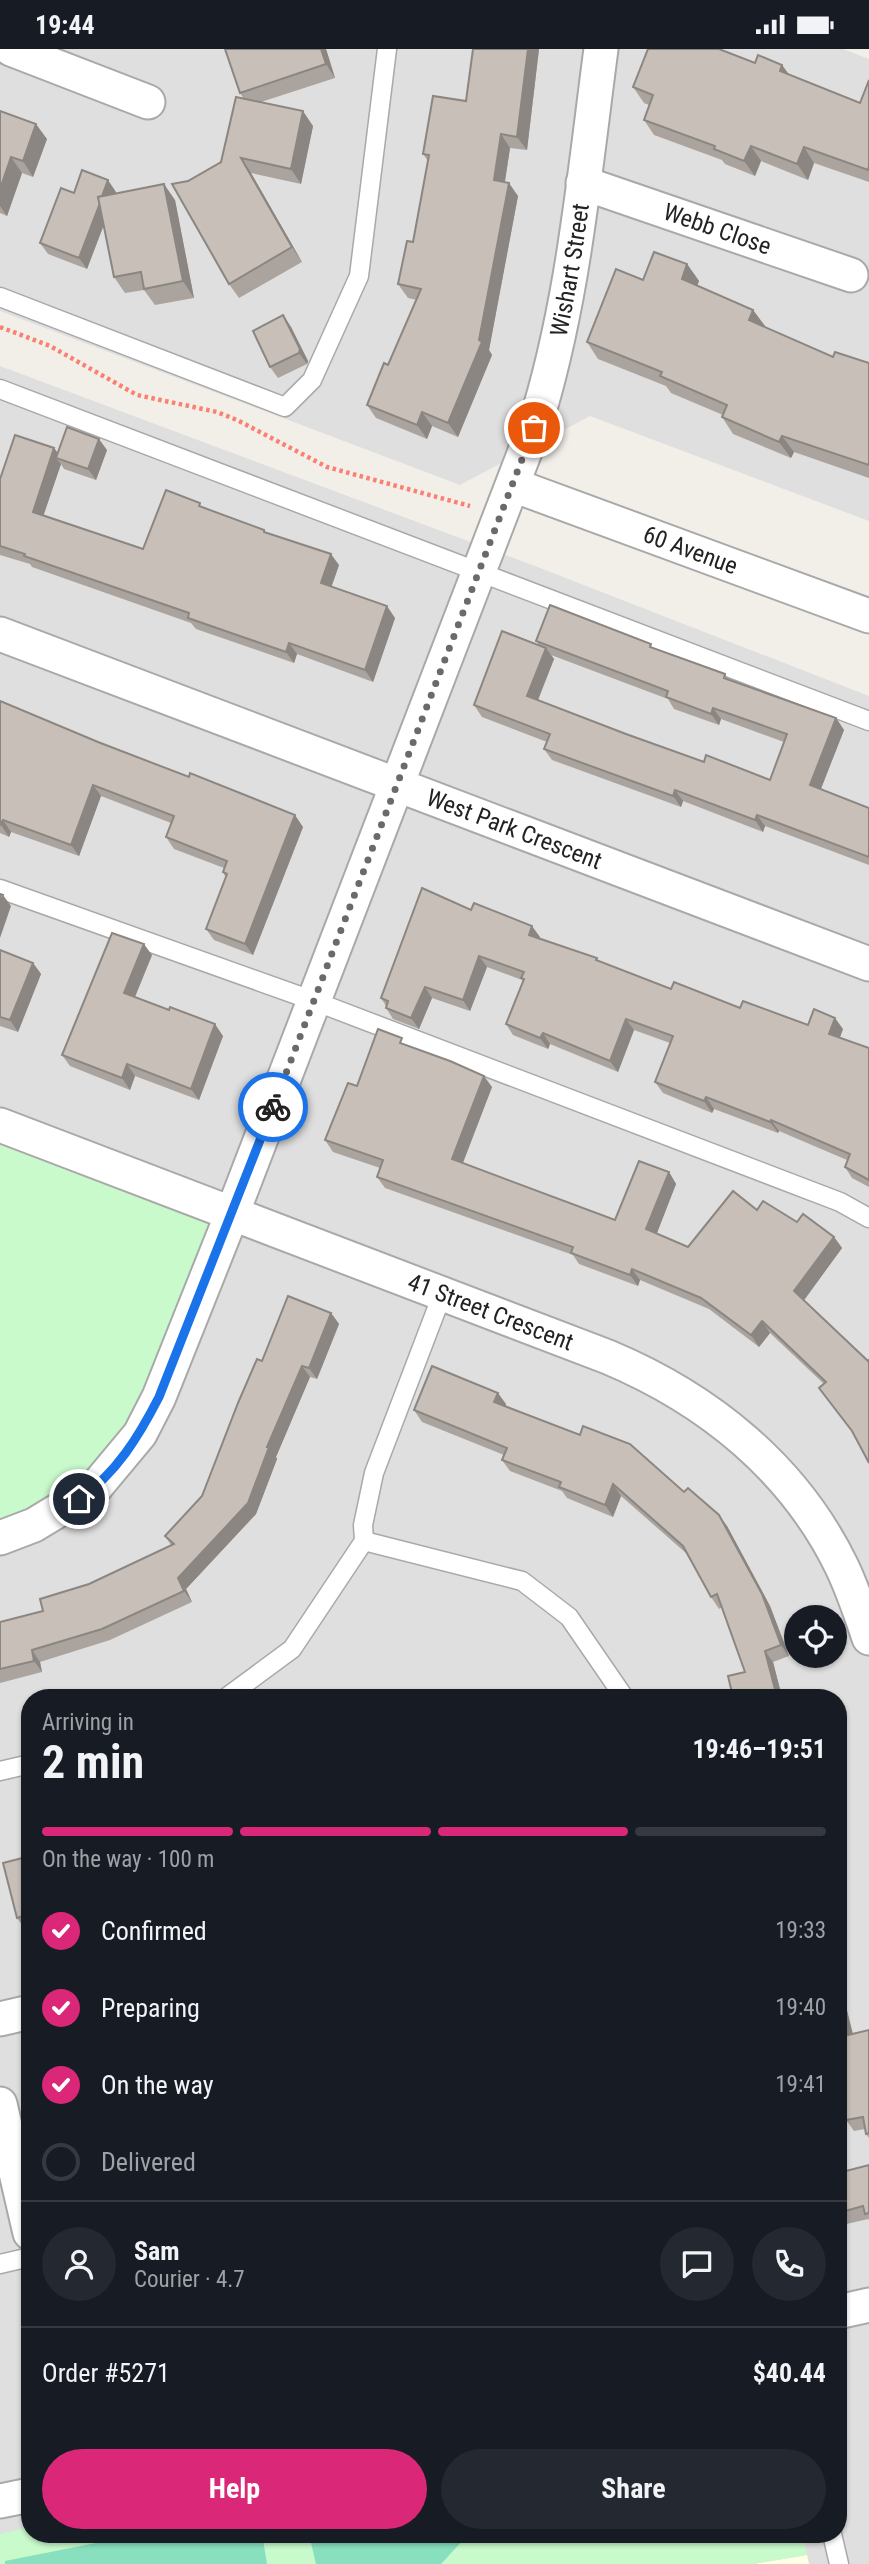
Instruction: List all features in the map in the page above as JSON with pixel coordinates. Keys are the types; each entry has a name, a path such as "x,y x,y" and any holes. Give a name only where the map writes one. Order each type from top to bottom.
{"street":[{"path":"11,49 148,101"},
{"name":"Wishart Street","path":"0,1538 34,1525 95,1488 140,1434 159,1397 480,573 547,388 568,290 601,49"},
{"name":"Webb Close","path":"583,183 851,275"},
{"name":"60 Avenue","path":"513,485 869,616"},
{"name":"West Park Crescent","path":"0,634 869,964"},
{"name":"41 Street Crescent","path":"0,1125 649,1374 687,1396 759,1452 792,1489 820,1527 843,1569 869,1638"},
{"path":"0,2019 21,2014"},
{"path":"0,2104 21,2194"},
{"path":"847,2310 869,2305"},
{"path":"0,2501 21,2497"}],"lane":[{"path":"0,297 285,407 312,380 359,276 387,49"},
{"path":"0,389 869,721"},
{"path":"0,889 314,1001 827,1197 869,1219"},
{"path":"238,1689 292,1649 364,1541 362,1525 374,1473 442,1295"},
{"path":"364,1541 522,1581 569,1617 620,1689"},
{"path":"0,1771 21,1766"},
{"path":"0,2264 21,2259"},
{"path":"834,2543 839,2564"}],"path":[{"path":"0,327 50,346 137,395 217,412 327,467 474,507"}],"shaded area":[{"path":"0,49 843,49 869,59 869,521 590,416 460,485 0,311"},
{"path":"0,366 535,566 869,696 869,2564 0,2564"},
{"path":"807,2555 809,2564 753,2564"}],"green space":[{"path":"0,1125 232,1214 140,1434 0,1538"},
{"path":"21,2529 21,2543 805,2543 807,2555 753,2564 0,2564 0,2534"},
{"path":"96,2543 264,2543 267,2564 5,2564 5,2561"},
{"path":"311,2543 460,2543 441,2564 316,2564"}],"building":[{"path":"225,49 321,49 326,64 240,93"},
{"path":"473,49 528,49 517,137 501,134 494,180 509,183 479,340 482,342 448,423 422,412 417,425 367,405 384,363 388,365 421,289 398,284 407,241 413,242 429,155 423,154 433,96 466,101"},
{"path":"648,49 719,49 755,63 758,55 782,65 780,71 860,103 869,80 868,170 804,147 797,164 751,146 744,161 714,149 715,146 644,120 653,95 633,87"},
{"path":"236,97 303,111 291,169 241,158 292,247 229,284 172,184 188,181 221,162"},
{"path":"0,111 36,124 23,161 11,157 0,189"},
{"path":"82,170 108,180 102,196 98,197 100,203 79,258 40,243 61,188 74,193"},
{"path":"164,184 183,281 144,289 141,272 114,277 98,197"},
{"path":"654,252 687,264 682,279 753,310 749,320 833,357 835,352 869,363 869,465 782,436 779,442 722,417 727,405 660,376 662,372 587,342 616,269 643,280"},
{"path":"283,315 300,349 299,353 270,367 253,331"},
{"path":"67,427 99,439 88,469 56,458"},
{"path":"15,435 54,448 33,512 143,549 166,490 264,532 331,554 321,583 387,606 365,670 289,643 286,652 188,618 189,613 0,546 0,479"},
{"path":"550,605 651,644 650,647 725,674 724,678 836,718 810,785 869,808 869,857 757,815 755,820 675,790 673,796 544,749 550,734 474,705 502,631 546,648 527,696 704,762 706,755 770,780 787,734 713,708 711,714 666,697 668,691 536,641"},
{"path":"0,701 98,742 189,777 190,773 295,815 245,944 206,929 227,874 223,872 227,861 166,837 174,816 93,785 71,845 3,820 0,825"},
{"path":"422,888 471,910 474,903 532,926 529,935 597,958 596,960 671,989 674,982 740,1008 743,1001 808,1025 814,1009 835,1018 829,1034 869,1048 869,1180 845,1167 850,1154 771,1120 770,1122 706,1097 704,1101 655,1082 673,1036 626,1019 610,1061 543,1033 540,1038 506,1024 524,979 521,978 524,972 479,956 463,1000 425,987 411,1018 386,1008 388,1001 381,998"},
{"path":"112,933 144,944 124,993 215,1024 191,1089 127,1064 122,1078 62,1055"},
{"path":"0,950 33,963 10,1020 0,1017"},
{"path":"378,1029 402,1038 400,1043 484,1076 452,1159 615,1220 639,1161 669,1172 646,1229 688,1247 733,1191 757,1210 763,1201 797,1222 803,1214 834,1237 794,1291 869,1360 869,1463 852,1431 819,1388 826,1382 762,1321 751,1335 701,1298 632,1269 630,1275 571,1253 573,1247 377,1177 383,1160 325,1140 348,1083 357,1086"},
{"path":"288,1296 331,1313 309,1368 302,1366 267,1447 248,1503 178,1578 184,1591 102,1629 32,1650 34,1661 0,1669 0,1622 43,1611 40,1599 89,1584 174,1544 165,1536 202,1496 238,1403 257,1359 262,1361"},
{"path":"432,1366 498,1393 494,1402 580,1435 583,1426 630,1444 684,1492 688,1488 719,1515 762,1594 781,1645 765,1651 775,1689 731,1689 728,1676 745,1672 717,1594 711,1597 683,1546 613,1484 605,1505 559,1487 561,1482 502,1460 507,1448 414,1410"},
{"path":"21,1858 21,1917 17,1918 3,1863"},
{"path":"869,2030 869,2133 866,2134 863,2117 847,2120 847,2031 848,2035"},
{"path":"869,2165 869,2213 865,2214 863,2206 847,2210 847,2171"}],"way so far":[{"path":"273,1107 534,428"}],"route":[{"path":"79,1499 95,1488 117,1464 140,1434 159,1397 273,1107"}]}
